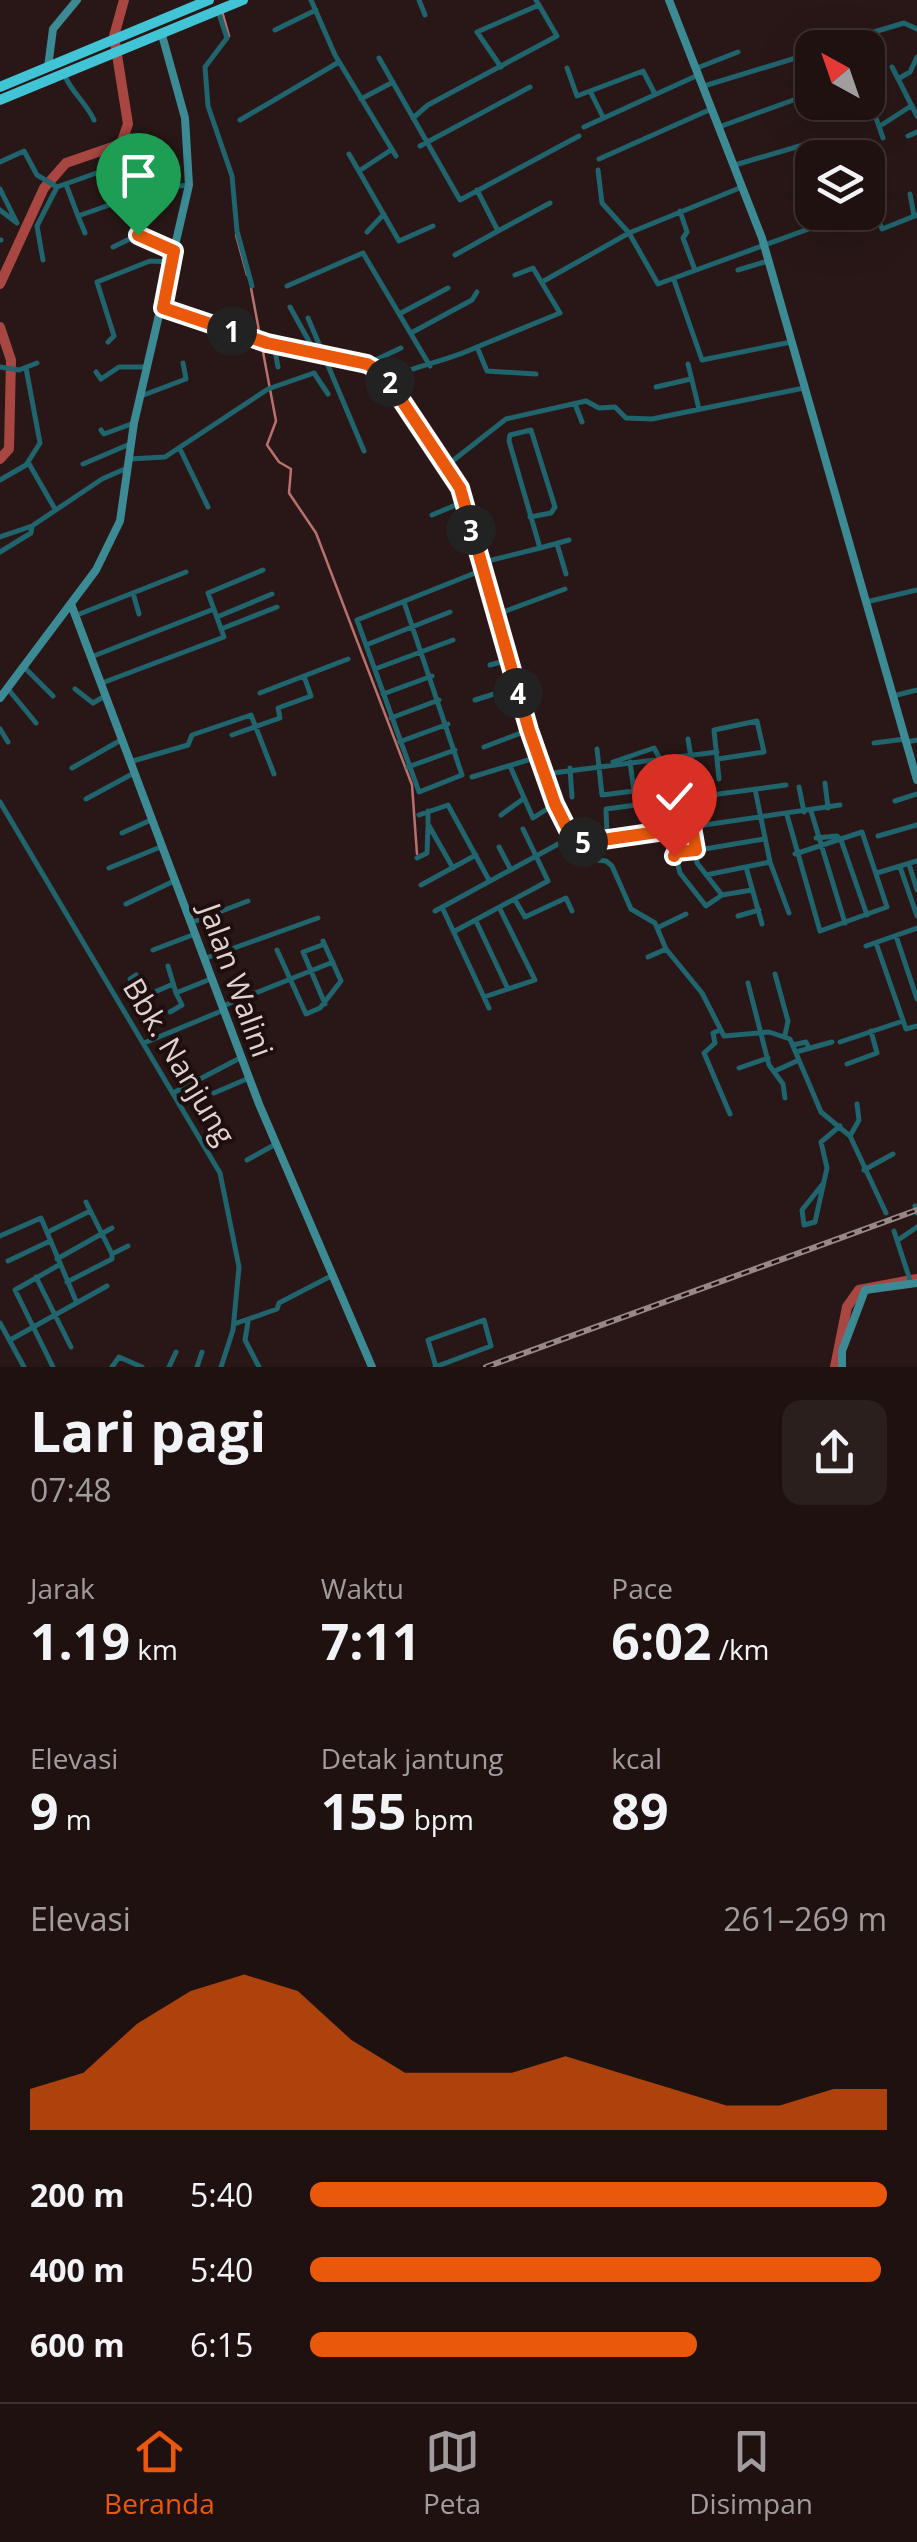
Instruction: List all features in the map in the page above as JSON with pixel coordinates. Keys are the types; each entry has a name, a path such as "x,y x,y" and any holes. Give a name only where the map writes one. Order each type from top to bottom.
{"highway":[{"path":"0,100 64,73 191,4 209,0"},
{"path":"0,87 48,67 129,48 243,0"}],"street":[{"path":"48,67 53,29 77,0"},
{"path":"312,0 339,62 394,153 359,171"},
{"path":"418,0 425,15"},
{"path":"668,0 763,244 917,780"},
{"path":"413,118 428,104 501,67 556,36 553,22 537,2 476,32 501,67"},
{"path":"221,10 227,38 205,67 208,106 232,176 237,231 252,286"},
{"path":"275,30 316,10"},
{"path":"881,30 904,23 917,29"},
{"path":"0,698 115,539 134,423 190,186 185,118 162,35"},
{"path":"584,127 738,52"},
{"path":"898,80 910,72 917,57"},
{"path":"380,58 423,144 460,200 579,136"},
{"path":"701,87 795,59"},
{"path":"240,120 339,62"},
{"path":"567,68 576,94 592,93 643,71 655,94"},
{"path":"892,68 917,116"},
{"path":"64,73 70,88 82,96 94,120"},
{"path":"361,99 393,82"},
{"path":"423,144 530,87"},
{"path":"592,93 603,117"},
{"path":"716,128 795,99"},
{"path":"879,126 912,106"},
{"path":"599,159 709,110"},
{"path":"877,120 884,138"},
{"path":"908,136 917,132"},
{"path":"732,166 795,146"},
{"path":"0,162 24,151 38,175 55,186 67,186 102,171 114,203 138,235 174,251"},
{"path":"348,154 400,241 433,226"},
{"path":"598,170 602,203 629,234 658,284 803,230"},
{"path":"42,260 36,227 55,186"},
{"path":"67,186 85,233"},
{"path":"143,190 190,186"},
{"path":"542,282 629,234 742,187"},
{"path":"0,189 17,223 12,224 0,210"},
{"path":"477,190 498,231"},
{"path":"885,230 916,216 910,194"},
{"path":"78,216 114,203"},
{"path":"455,256 550,203"},
{"path":"680,211 687,232 684,242 695,270"},
{"path":"367,232 384,214"},
{"path":"113,247 138,235"},
{"path":"287,286 358,252 367,257 430,366"},
{"path":"108,342 114,336 97,282 150,261 172,262"},
{"path":"738,270 768,261"},
{"path":"388,379 560,313 533,268 516,275"},
{"path":"674,279 702,360 791,342"},
{"path":"401,314 448,288"},
{"path":"411,333 472,300 476,292"},
{"path":"290,307 316,354"},
{"path":"163,308 268,343 367,364 388,379 446,466 463,502 529,730 555,804 573,841 588,859 608,862 631,908 647,915 657,928 666,949 702,992 725,1036 764,1032 786,1035"},
{"path":"308,318 364,451"},
{"path":"268,343 278,367"},
{"path":"477,347 486,371 536,374"},
{"path":"367,364 401,348"},
{"path":"3,367 22,369 37,362"},
{"path":"141,396 186,380 183,362"},
{"path":"688,364 698,409"},
{"path":"96,372 101,379 120,367 148,367"},
{"path":"0,480 28,462 42,434 22,369"},
{"path":"0,537 32,526 128,463 158,459 180,449 270,388 316,373 328,394"},
{"path":"656,387 691,379"},
{"path":"446,466 503,420 575,404 615,407 626,418 652,419 804,388"},
{"path":"575,404 582,422"},
{"path":"101,430 104,434 134,423"},
{"path":"530,517 551,513 555,507 531,430 508,437 530,517 540,548"},
{"path":"83,464 130,444"},
{"path":"180,449 208,507"},
{"path":"28,462 55,509"},
{"path":"432,515 463,502"},
{"path":"0,552 31,533 32,526"},
{"path":"404,602 432,676 462,776 418,792 357,620 481,566 569,540"},
{"path":"557,544 566,574"},
{"path":"102,683 224,637 209,591 263,570"},
{"path":"77,615 186,572"},
{"path":"494,615 565,589"},
{"path":"866,602 917,590"},
{"path":"132,593 140,614"},
{"path":"217,617 272,594"},
{"name":"Jalan Walini","path":"71,604 198,933 249,1078 372,1367"},
{"path":"222,630 277,607"},
{"path":"90,657 214,609"},
{"path":"366,645 450,612"},
{"path":"374,669 453,640"},
{"path":"260,693 348,659"},
{"path":"490,665 508,660"},
{"path":"24,667 53,696"},
{"path":"232,735 280,718 278,708 311,696 304,676"},
{"path":"382,694 432,676"},
{"path":"475,700 516,687"},
{"path":"8,688 36,723"},
{"path":"75,689 93,703 106,696"},
{"path":"893,696 917,690"},
{"path":"391,718 440,700"},
{"path":"133,762 188,745 192,736 251,715 274,774"},
{"path":"545,774 599,764 660,758 718,755 764,752 758,721 715,729 718,755 719,779"},
{"path":"400,742 448,724"},
{"path":"0,729 8,742"},
{"path":"484,747 529,730"},
{"path":"72,768 124,738"},
{"path":"667,787 694,783 688,739"},
{"path":"874,743 917,740"},
{"path":"597,748 603,795 634,791 630,762"},
{"path":"611,764 654,748 660,758"},
{"path":"408,767 455,750"},
{"path":"472,777 538,756"},
{"path":"510,766 533,818 555,804"},
{"path":"570,768 572,798"},
{"path":"86,798 137,772"},
{"path":"824,783 828,808"},
{"path":"607,838 606,809 786,786"},
{"path":"799,787 845,923"},
{"path":"755,790 770,862 789,913"},
{"path":"895,801 917,794"},
{"path":"501,815 523,799"},
{"path":"690,799 698,864 722,894"},
{"name":"Bbk. Nanjung","path":"0,802 214,1160 224,1185 238,1246 234,1324 221,1367"},
{"path":"435,911 489,880 573,841 787,815 840,804"},
{"path":"419,815 449,806 489,880"},
{"path":"427,853 428,811"},
{"path":"787,815 795,854 820,931 887,907 862,832 795,854"},
{"path":"122,834 154,818"},
{"path":"428,824 453,868"},
{"path":"878,836 917,825"},
{"path":"455,931 548,881 523,829"},
{"path":"816,838 841,840"},
{"path":"752,890 722,894 706,906 680,873 676,852 764,839"},
{"path":"841,840 867,915"},
{"path":"110,868 163,846"},
{"path":"417,858 440,846"},
{"path":"499,846 510,870"},
{"path":"421,885 476,855"},
{"path":"706,874 770,862"},
{"path":"877,873 917,862"},
{"path":"909,864 917,890"},
{"path":"746,867 762,924"},
{"path":"900,867 917,916"},
{"path":"126,904 176,880"},
{"path":"515,900 525,917 566,898 572,911"},
{"path":"193,922 248,902"},
{"path":"442,907 490,1008"},
{"path":"484,998 534,979 500,909"},
{"path":"738,916 759,910"},
{"path":"657,928 686,914"},
{"path":"206,958 318,918"},
{"path":"476,920 508,989"},
{"path":"866,946 917,928"},
{"path":"153,950 198,933"},
{"path":"896,936 917,998"},
{"path":"277,950 304,1014 324,1004 341,981 323,942 302,952 324,1004"},
{"path":"876,943 903,1021 907,1029 917,1026"},
{"path":"648,956 666,949"},
{"path":"143,1044 333,962"},
{"path":"168,966 182,1005 170,1012"},
{"path":"136,974 130,979 141,998 173,984"},
{"path":"775,974 788,1021 786,1035 824,1116 850,1136 886,1213"},
{"path":"176,993 212,978"},
{"path":"748,984 768,1058 785,1098"},
{"path":"795,1048 806,1042 809,1048 836,1042 903,1021"},
{"path":"720,1030 714,1033 715,1044 704,1052 730,1114"},
{"path":"848,1064 877,1053 871,1032"},
{"path":"173,1093 242,1057"},
{"path":"739,1068 768,1058"},
{"path":"775,1071 799,1060"},
{"path":"214,1093 249,1078"},
{"path":"850,1136 859,1120 857,1104"},
{"path":"822,1186 802,1210 804,1225 815,1222 827,1168 821,1142 840,1126"},
{"path":"246,1160 276,1144"},
{"path":"864,1170 893,1154"},
{"path":"66,1282 112,1259 86,1202"},
{"path":"48,1232 90,1212"},
{"path":"0,1236 40,1217 76,1301"},
{"path":"898,1240 917,1227"},
{"path":"52,1367 15,1290 112,1228"},
{"path":"842,1367 842,1351 865,1290 912,1281 894,1231"},
{"path":"8,1261 50,1241"},
{"path":"112,1254 128,1246"},
{"path":"234,1324 248,1322 333,1275"},
{"path":"36,1276 70,1346"},
{"path":"10,1340 106,1286"},
{"path":"484,1320 491,1346 435,1367 428,1340 484,1320"},
{"path":"248,1322 246,1340 259,1367"},
{"path":"0,1323 24,1367"},
{"path":"169,1367 176,1352"},
{"path":"197,1367 202,1352"},
{"path":"112,1367 118,1357 142,1367"}],"waterway":[{"path":"0,284 44,188 66,163 121,144 128,124 114,36 124,0"},
{"path":"222,11 229,36"},
{"path":"236,235 247,275"},
{"path":"251,288 276,421 267,445 279,462 291,469 289,493 316,533 412,785 417,854"},
{"path":"0,327 11,360 9,449 0,459"},
{"path":"835,1367 847,1307 859,1290 917,1279"}],"railway":[{"path":"486,1367 917,1210"}],"route":[{"path":"138,235 174,251 163,308 267,343 367,364 384,374 460,488 529,730 555,804 575,844 692,827 696,850 676,852 674,856"}]}
